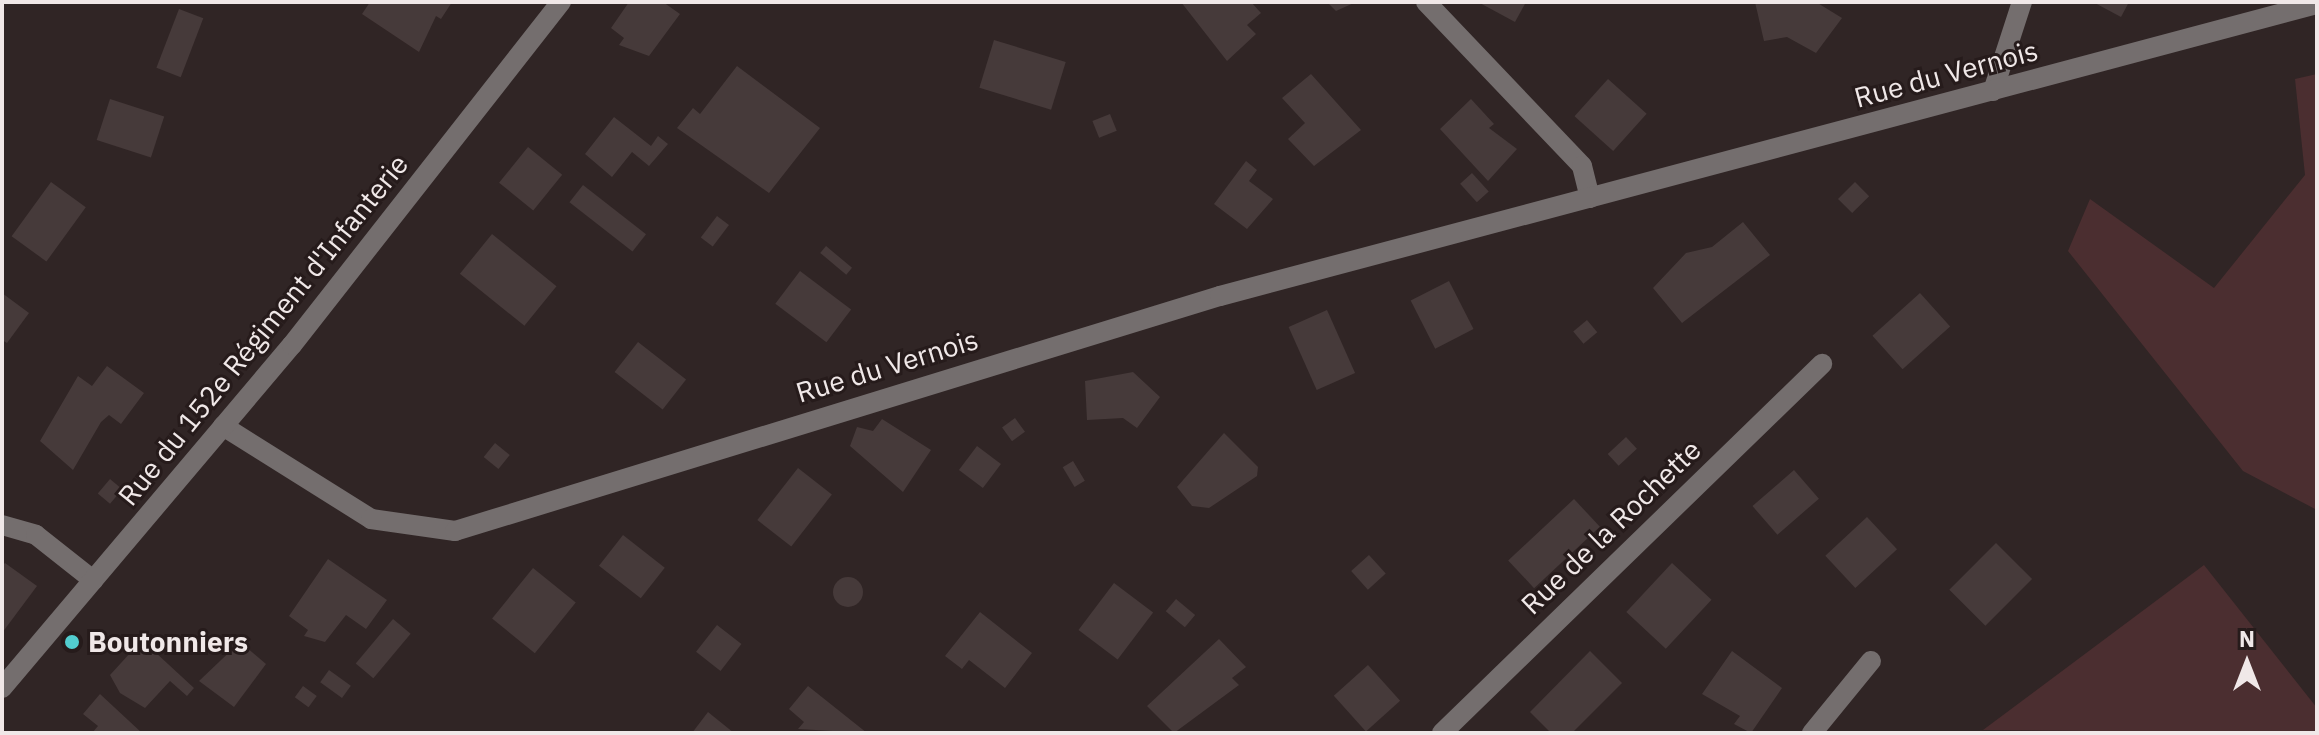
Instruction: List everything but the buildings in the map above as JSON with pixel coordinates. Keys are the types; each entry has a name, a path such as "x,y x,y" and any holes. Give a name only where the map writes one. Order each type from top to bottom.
{"street":[{"name":"Rue du 152e Régiment d'Infanterie","path":"2,688 223,426 561,2"},
{"path":"1426,2 1582,166 1590,198"},
{"path":"1993,91 2022,2"},
{"name":"Rue du Vernois","path":"223,426 371,519 455,531 977,367 1590,198 2317,4"},
{"name":"Rue de la Rochette","path":"1442,733 1822,364"},
{"path":"2,525 36,535 93,580"},
{"path":"1812,733 1871,661"}],"shaded area":[{"path":"2317,74 2317,510 2243,471 2068,251 2090,199 2214,288 2305,175 2295,79"},
{"path":"2204,565 2317,708 2317,733 1983,730"}],"place":[{"name":"Boutonniers","path":"72,642"}]}
